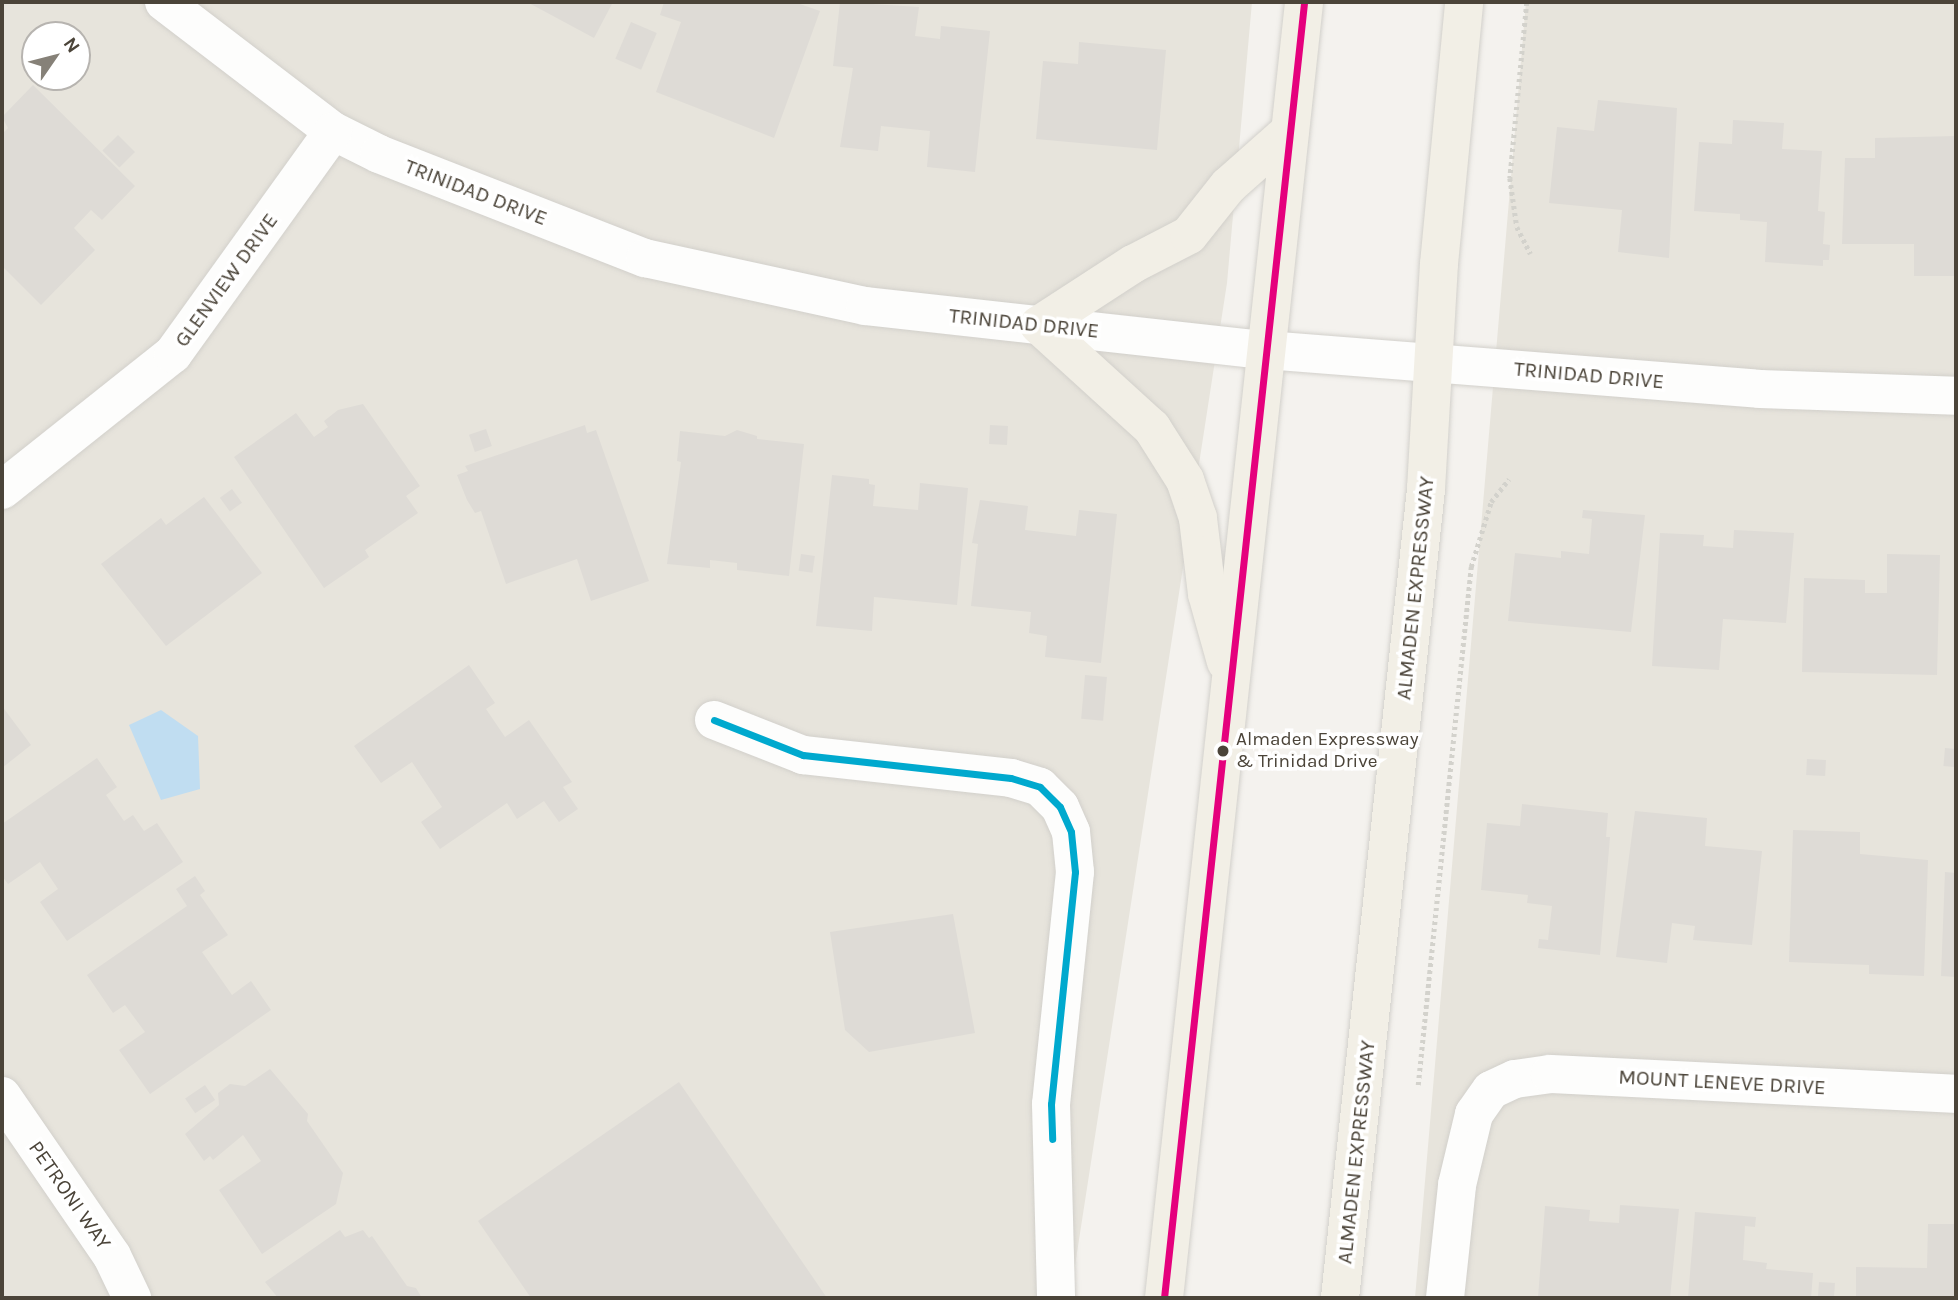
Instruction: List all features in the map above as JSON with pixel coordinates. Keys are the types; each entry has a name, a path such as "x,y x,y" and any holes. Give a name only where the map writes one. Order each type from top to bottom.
{"main road":[{"path":"1164,1298 1304,2"},
{"name":"ALMADEN EXPRESSWAY","path":"1340,1298 1426,489 1431,360 1464,2"},
{"path":"1231,678 1207,594 1198,518 1185,480 1152,428 1039,325 1133,264 1189,234 1228,186 1290,131"}],"street":[{"name":"TRINIDAD DRIVE","path":"164,2 333,131 379,154 645,258 864,306 1266,350 1431,360 1760,389 1956,396"},
{"name":"GLENVIEW DRIVE","path":"2,490 173,354 333,131"},
{"path":"714,720 803,755 1011,778 1040,787 1060,807 1071,832 1075,872 1051,1104 1056,1298"},
{"name":"MOUNT LENEVE DRIVE","path":"1445,1298 1457,1185 1474,1114 1491,1090 1515,1079 1549,1073 1956,1094"},
{"name":"PETRONI WAY","path":"2,1096 112,1256 132,1298"}],"path":[{"path":"1527,2 1510,178 1517,227 1531,254"},
{"path":"1418,1084 1471,567 1491,502 1508,479"}],"shaded area":[{"path":"2,2 1252,2 1227,283 1070,1298 2,1298"},
{"path":"1526,2 1956,2 1956,1298 1415,1298"}],"water":[{"path":"161,710 198,736 200,789 161,800 129,725"}],"building":[{"path":"527,2 613,2 594,38"},
{"path":"664,2 794,2 820,11 774,138 656,92 681,22 660,15"},
{"path":"840,2 919,7 915,36 940,39 941,26 990,31 975,172 927,167 930,131 881,126 878,151 840,147 853,68 833,66"},
{"path":"631,22 657,33 641,70 615,59"},
{"path":"1079,42 1166,50 1157,150 1036,139 1043,61 1078,64"},
{"path":"27,91 39,91 135,186 102,220 91,210 74,228 95,250 41,305 2,266 2,134 8,128 2,117"},
{"path":"1598,100 1677,108 1669,258 1618,252 1622,210 1549,203 1557,127 1594,131"},
{"path":"1733,120 1784,123 1782,149 1822,151 1818,211 1825,212 1823,244 1830,245 1829,260 1823,260 1823,266 1765,262 1767,222 1740,220 1740,214 1694,211 1699,142 1732,144"},
{"path":"118,135 135,152 119,168 102,151"},
{"path":"1956,136 1956,276 1914,276 1914,244 1842,244 1845,158 1875,158 1875,138"},
{"path":"363,404 420,486 406,496 418,513 365,550 369,557 324,588 234,457 296,413 314,437 328,427 324,421 338,410"},
{"path":"585,425 587,433 596,430 649,581 591,601 577,559 506,584 481,511 475,513 457,475 468,471 465,466"},
{"path":"990,425 1008,426 1007,445 989,444"},
{"path":"486,429 492,446 475,452 469,435"},
{"path":"737,430 757,436 757,439 804,444 789,576 737,570 737,563 710,560 710,568 667,564 681,462 677,461 680,431 725,436"},
{"path":"832,475 869,479 869,484 875,485 873,506 918,510 920,483 968,488 957,605 874,597 872,631 816,626"},
{"path":"232,489 242,503 230,512 220,498"},
{"path":"204,497 262,573 166,646 101,564 161,518 166,525"},
{"path":"980,500 1028,506 1025,530 1076,536 1079,510 1117,514 1101,663 1045,657 1047,636 1029,633 1031,612 971,606 978,544 972,543"},
{"path":"1583,510 1645,515 1631,632 1508,621 1515,553 1561,558 1561,551 1589,554 1592,519 1582,518"},
{"path":"1734,530 1794,533 1786,623 1723,619 1719,670 1652,666 1660,533 1704,535 1703,546 1733,548"},
{"path":"801,554 815,556 812,573 799,571"},
{"path":"1887,554 1940,555 1937,675 1802,672 1804,578 1865,580 1865,593 1887,593"},
{"path":"469,665 495,703 486,709 505,737 529,720 572,782 563,787 578,809 559,822 544,801 517,819 507,803 440,849 421,822 442,807 412,762 381,783 354,746"},
{"path":"1085,675 1107,677 1103,721 1081,719"},
{"path":"2,706 31,745 2,768"},
{"path":"1945,748 1956,749 1954,767 1943,766"},
{"path":"97,758 117,787 106,795 124,821 133,815 144,831 157,823 183,862 67,941 40,902 58,889 40,862 8,884 2,876 2,824"},
{"path":"1807,759 1826,760 1825,776 1806,775"},
{"path":"1522,804 1608,813 1606,837 1610,837 1600,955 1538,948 1539,939 1548,940 1552,906 1527,903 1528,895 1481,890 1487,823 1520,826"},
{"path":"1635,811 1707,818 1705,846 1762,851 1752,945 1693,940 1695,926 1672,923 1667,963 1616,957"},
{"path":"1793,830 1860,832 1860,854 1928,860 1924,976 1869,974 1869,965 1789,962"},
{"path":"1945,872 1956,873 1956,977 1941,976"},
{"path":"195,876 205,891 200,895 228,935 202,952 232,995 251,981 271,1010 150,1094 119,1050 145,1032 125,1005 113,1013 87,975 187,906 176,889"},
{"path":"953,914 975,1033 869,1052 845,1030 830,932"},
{"path":"270,1069 308,1114 307,1121 343,1173 336,1204 262,1254 219,1190 261,1161 243,1135 213,1160 210,1156 204,1161 185,1134 219,1105 218,1093 230,1084 245,1086"},
{"path":"679,1082 827,1298 531,1298 478,1221"},
{"path":"205,1085 215,1100 195,1113 185,1098"},
{"path":"1620,1205 1679,1209 1670,1298 1538,1298 1545,1206 1590,1210 1589,1221 1619,1223"},
{"path":"1695,1212 1756,1217 1755,1227 1745,1226 1743,1260 1767,1263 1766,1269 1813,1273 1811,1298 1688,1298"},
{"path":"1928,1224 1956,1224 1956,1298 1856,1298 1856,1267 1927,1268"},
{"path":"340,1230 345,1237 363,1230 369,1238 372,1236 407,1286 416,1288 422,1298 278,1298 265,1282"},
{"path":"1819,1282 1835,1283 1834,1298 1818,1298"}],"transit line":[{"path":"1164,1298 1304,2"},
{"path":"714,720 803,755 1011,778 1040,787 1060,807 1071,832 1075,872 1051,1104 1052,1139"}],"place":[{"name":"Almaden Expressway & Trinidad Drive","path":"1223,751"}]}
